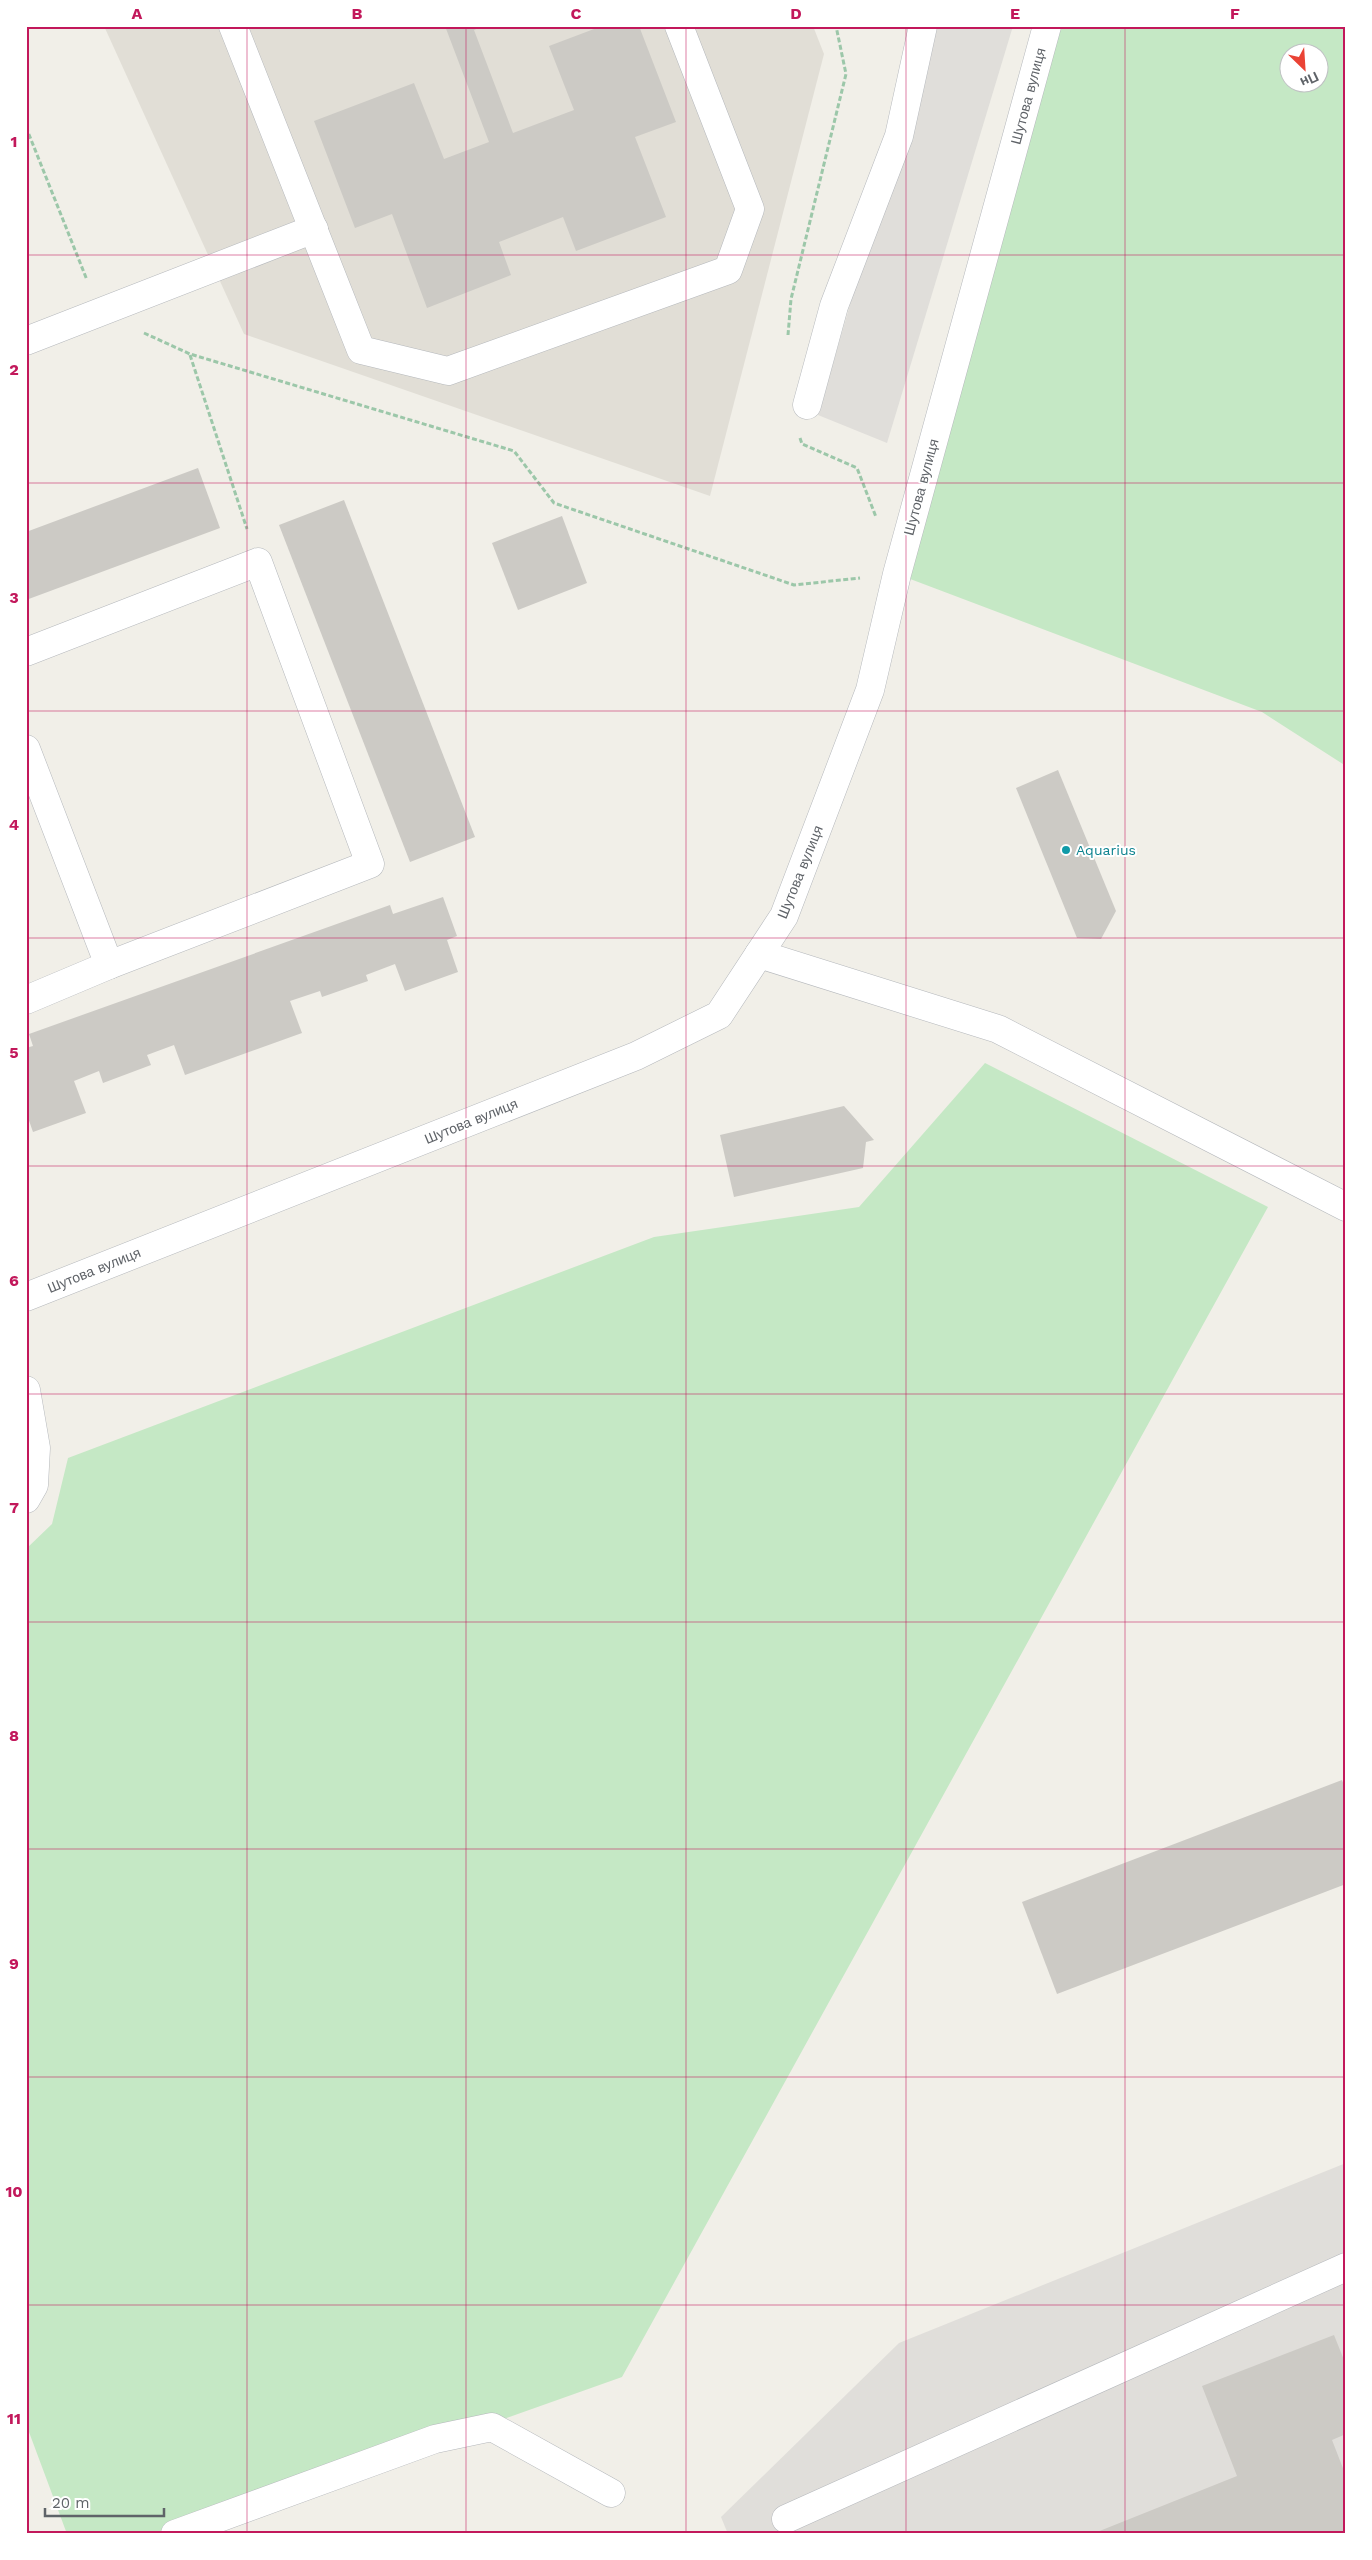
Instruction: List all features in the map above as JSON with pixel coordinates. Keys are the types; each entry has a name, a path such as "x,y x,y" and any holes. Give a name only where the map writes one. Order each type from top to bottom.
{"street":[{"path":"233,26 361,350 448,371 728,270 750,209 679,26"},
{"path":"808,405 834,306 899,136 923,26"},
{"name":"Шутова вулиця","path":"26,1297 636,1056 719,1015 784,916 870,690 898,574 1048,26"},
{"path":"26,341 314,229"},
{"path":"26,652 258,562 370,864 109,965 26,1000"},
{"path":"26,749 109,965"},
{"path":"759,954 998,1029 1346,1207"},
{"path":"26,1390 36,1448 34,1485 26,1499"},
{"path":"786,2519 1346,2267"},
{"path":"175,2534 435,2439 492,2427 611,2493"}],"path":[{"path":"26,128 100,313 190,354 514,451 554,503 794,585 898,574"},
{"path":"190,354 258,562"}],"shaded area":[{"path":"104,26 813,26 824,54 710,496 244,334"},
{"path":"931,26 1013,26 887,443 818,415"},
{"path":"1346,2163 1346,2534 728,2534 721,2517 899,2343"}],"green space":[{"path":"1047,26 1346,26 1346,766 1262,712 897,574"},
{"path":"985,1063 1268,1207 622,2377 181,2534 67,2534 26,2424 26,1549 52,1524 68,1458 654,1237 859,1207"}],"building":[{"path":"445,26 483,26 474,30 513,133 574,110 549,46 602,26 639,26 676,122 635,137 666,217 576,251 563,217 499,242 511,275 427,308 392,214 355,228 314,121 414,83 444,159 489,142"},
{"path":"198,468 220,528 26,600 26,532"},
{"path":"344,500 475,837 410,862 279,525"},
{"path":"562,516 587,583 518,610 492,543"},
{"name":"Aquarius","path":"1058,770 1116,911 1101,939 1077,938 1016,788"},
{"path":"443,897 457,936 447,940 458,972 405,991 395,964 366,975 368,981 322,997 320,991 290,1001 302,1033 185,1075 174,1045 147,1055 151,1065 103,1083 99,1071 74,1081 86,1113 33,1132 26,1112 26,1048 33,1046 29,1034 390,905 393,914"},
{"path":"844,1106 874,1140 866,1142 863,1168 734,1197 720,1135"},
{"path":"1342,1780 1346,1790 1346,1884 1057,1994 1022,1902"},
{"path":"1334,2335 1346,2365 1346,2434 1332,2440 1346,2476 1346,2534 1092,2534 1237,2476 1202,2386"}],"place":[{"name":"Aquarius","path":"1066,850"}]}
